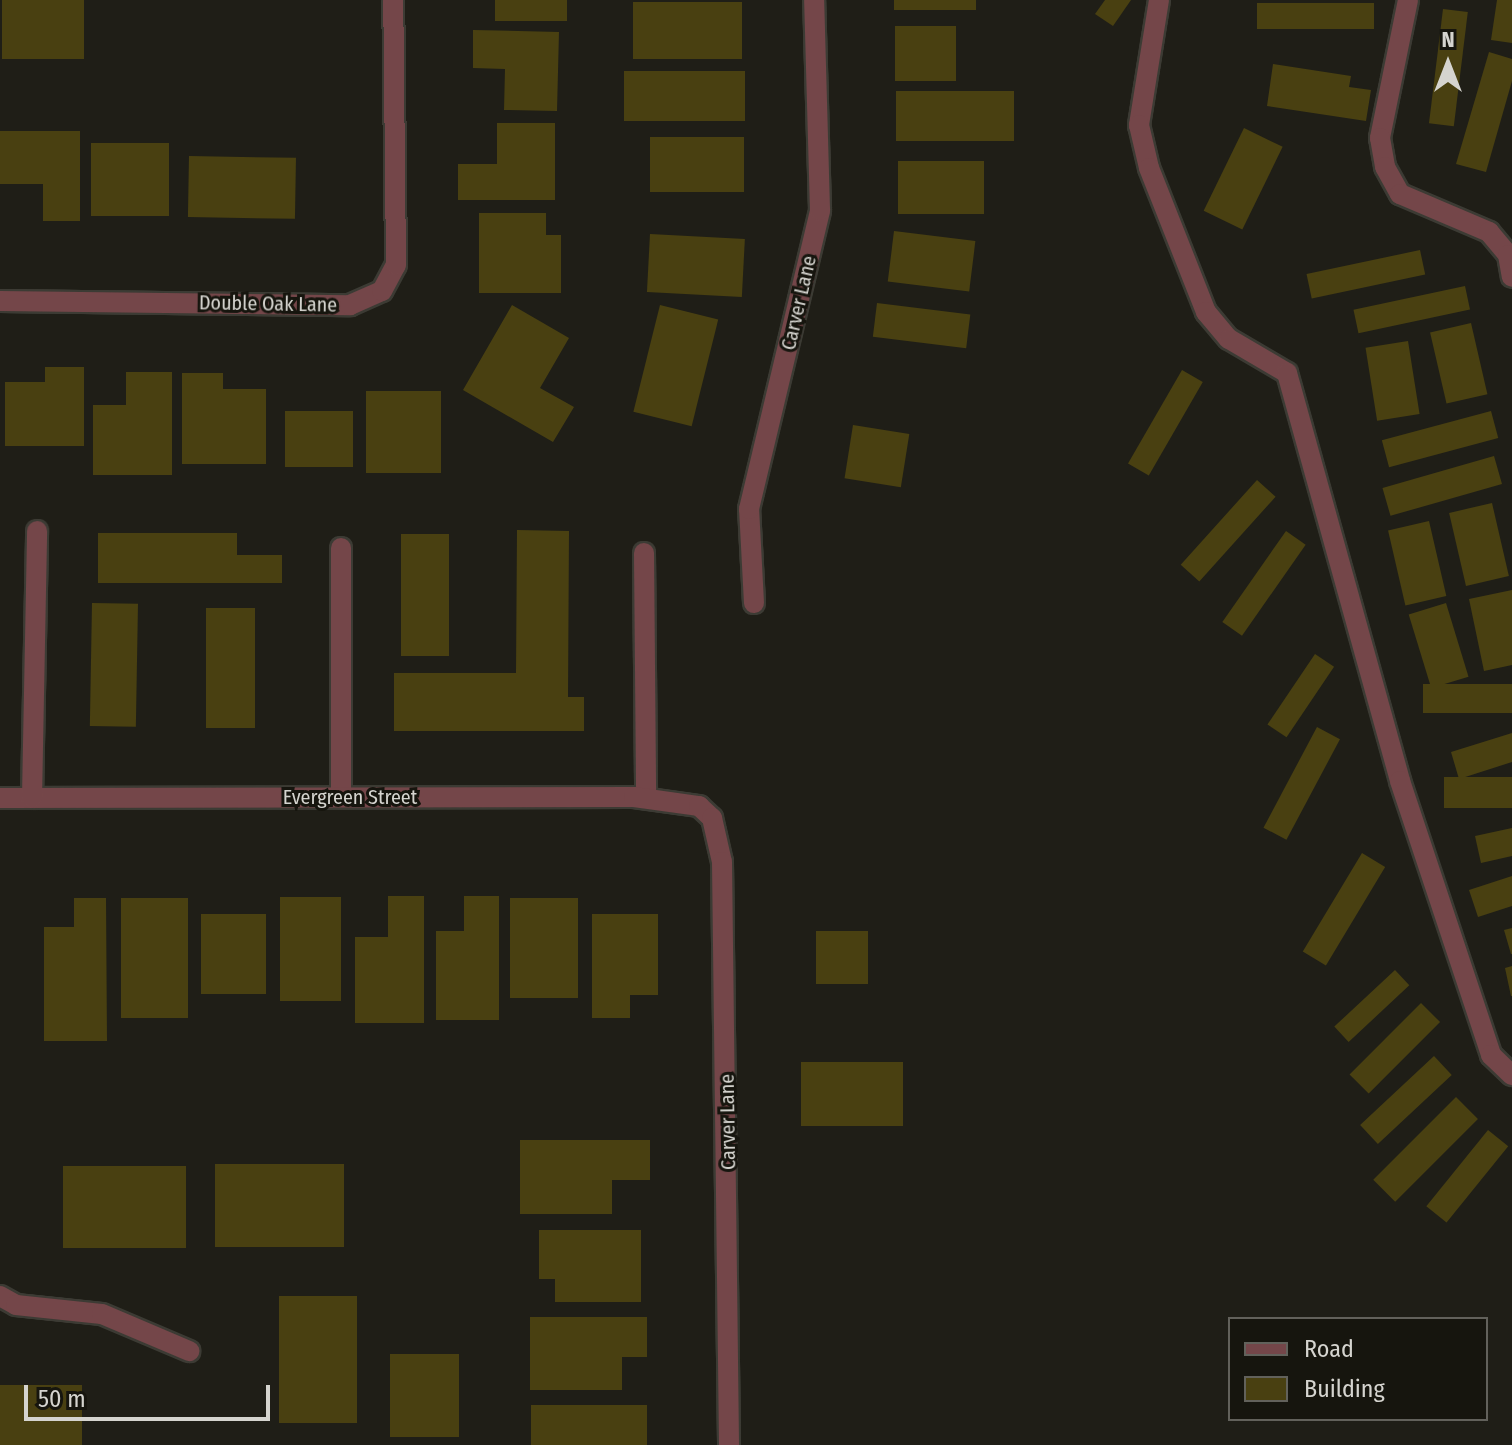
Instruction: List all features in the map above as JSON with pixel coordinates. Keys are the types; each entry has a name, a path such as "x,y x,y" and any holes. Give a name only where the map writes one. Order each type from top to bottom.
{"street":[{"name":"Double Oak Lane","path":"0,301 350,305 382,291 396,265 393,0"},
{"name":"Carver Lane","path":"754,603 749,509 820,210 814,0"},
{"path":"1159,0 1139,125 1149,168 1206,312 1229,339 1287,373 1400,781 1491,1055 1512,1075"},
{"path":"1408,0 1380,138 1385,167 1400,194 1489,232 1508,255 1512,277"},
{"path":"32,798 37,531"},
{"path":"341,548 341,797"},
{"path":"644,553 646,798"},
{"name":"Evergreen Street","path":"0,798 646,798 699,806"},
{"name":"Carver Lane","path":"699,806 712,818 722,862 729,1445"},
{"path":"0,1296 16,1305 102,1314 189,1351"}],"building":[{"path":"2,0 84,0 84,59 2,59"},
{"path":"495,0 567,0 567,21 495,21"},
{"path":"894,0 976,0 976,10 894,10"},
{"path":"1105,0 1131,0 1113,26 1095,14"},
{"path":"1497,0 1512,0 1512,43 1491,40"},
{"path":"633,2 742,2 742,59 633,59"},
{"path":"1257,3 1374,3 1374,29 1257,29"},
{"path":"1443,9 1468,12 1454,126 1429,123"},
{"path":"895,26 956,26 956,81 895,81"},
{"path":"473,30 559,32 557,111 504,110 505,69 473,68"},
{"path":"1489,52 1512,59 1512,81 1486,172 1456,164"},
{"path":"1273,64 1351,76 1349,87 1371,90 1366,121 1267,106"},
{"path":"624,71 745,71 745,121 624,121"},
{"path":"896,91 1014,91 1014,141 896,141"},
{"path":"497,123 555,123 555,200 458,200 458,164 497,164"},
{"path":"1244,128 1283,147 1242,230 1204,211"},
{"path":"0,131 80,131 80,221 43,221 43,184 0,184"},
{"path":"650,137 744,137 744,192 650,192"},
{"path":"91,143 169,143 169,216 91,216"},
{"path":"189,156 296,158 295,219 188,217"},
{"path":"898,161 984,161 984,214 898,214"},
{"path":"479,213 546,213 546,235 561,235 561,293 479,293"},
{"path":"894,231 975,241 969,292 888,282"},
{"path":"650,234 745,239 742,297 647,292"},
{"path":"1420,250 1425,274 1312,299 1307,274"},
{"path":"1465,286 1470,309 1358,333 1353,310"},
{"path":"877,303 970,314 966,348 873,337"},
{"path":"512,305 569,338 540,388 574,407 553,442 463,390"},
{"path":"660,305 718,320 692,426 633,412"},
{"path":"1471,323 1487,394 1446,404 1430,332"},
{"path":"1408,341 1420,414 1377,421 1366,348"},
{"path":"45,367 84,367 84,446 5,446 5,382 45,382"},
{"path":"1182,370 1203,382 1149,476 1128,464"},
{"path":"126,372 172,372 172,475 93,475 93,405 126,405"},
{"path":"182,373 223,373 223,389 266,389 266,464 182,464"},
{"path":"366,391 441,391 441,473 366,473"},
{"path":"285,411 353,411 353,467 285,467"},
{"path":"1491,411 1498,438 1389,467 1382,440"},
{"path":"853,425 909,434 901,487 845,478"},
{"path":"1494,456 1502,484 1390,516 1382,488"},
{"path":"1257,480 1276,497 1199,581 1181,565"},
{"path":"1492,503 1509,576 1466,586 1449,513"},
{"path":"1429,521 1446,596 1405,605 1388,530"},
{"path":"517,530 569,531 568,697 584,697 584,731 394,731 394,673 516,673"},
{"path":"1286,531 1306,545 1242,636 1222,622"},
{"path":"98,533 237,533 237,555 282,555 282,583 98,583"},
{"path":"401,534 449,534 449,656 401,656"},
{"path":"1512,590 1512,665 1484,671 1469,599"},
{"path":"92,603 138,604 136,727 90,726"},
{"path":"1446,603 1469,677 1431,688 1409,614"},
{"path":"206,608 255,608 255,728 206,728"},
{"path":"1315,654 1334,667 1287,737 1267,724"},
{"path":"1423,684 1512,684 1512,713 1423,713"},
{"path":"1317,727 1340,739 1286,840 1263,828"},
{"path":"1512,733 1512,762 1459,779 1451,752"},
{"path":"1444,777 1512,777 1512,808 1444,808"},
{"path":"1512,828 1512,856 1481,863 1475,836"},
{"path":"1362,853 1385,867 1326,965 1303,952"},
{"path":"1512,876 1512,906 1478,917 1469,890"},
{"path":"388,896 424,896 424,1023 355,1023 355,937 388,937"},
{"path":"464,896 499,896 499,1020 436,1020 436,931 464,931"},
{"path":"280,897 341,897 341,1001 280,1001"},
{"path":"74,898 106,898 107,1041 44,1041 44,927 74,927"},
{"path":"121,898 188,898 188,1018 121,1018"},
{"path":"510,898 578,898 578,998 510,998"},
{"path":"201,914 266,914 266,994 201,994"},
{"path":"592,914 658,914 658,995 630,995 630,1018 592,1018"},
{"path":"1512,928 1512,954 1511,954 1504,930"},
{"path":"816,931 868,931 868,984 816,984"},
{"path":"1512,966 1512,996 1511,996 1505,968"},
{"path":"1395,970 1409,985 1349,1042 1334,1027"},
{"path":"1421,1003 1440,1022 1369,1094 1350,1074"},
{"path":"1434,1056 1452,1075 1378,1144 1360,1125"},
{"path":"801,1062 903,1062 903,1126 801,1126"},
{"path":"1456,1097 1478,1119 1395,1202 1373,1180"},
{"path":"1488,1130 1508,1146 1447,1223 1426,1206"},
{"path":"520,1140 650,1140 650,1180 612,1180 612,1214 520,1214"},
{"path":"215,1164 344,1164 344,1247 215,1247"},
{"path":"63,1166 186,1166 186,1248 63,1248"},
{"path":"539,1230 641,1230 641,1302 555,1302 555,1279 539,1279"},
{"path":"279,1296 357,1296 357,1423 279,1423"},
{"path":"530,1317 647,1317 647,1357 622,1357 622,1390 530,1390"},
{"path":"390,1354 459,1354 459,1437 390,1437"},
{"path":"0,1385 82,1385 82,1445 0,1445"},
{"path":"531,1405 647,1405 647,1445 531,1445"}]}
